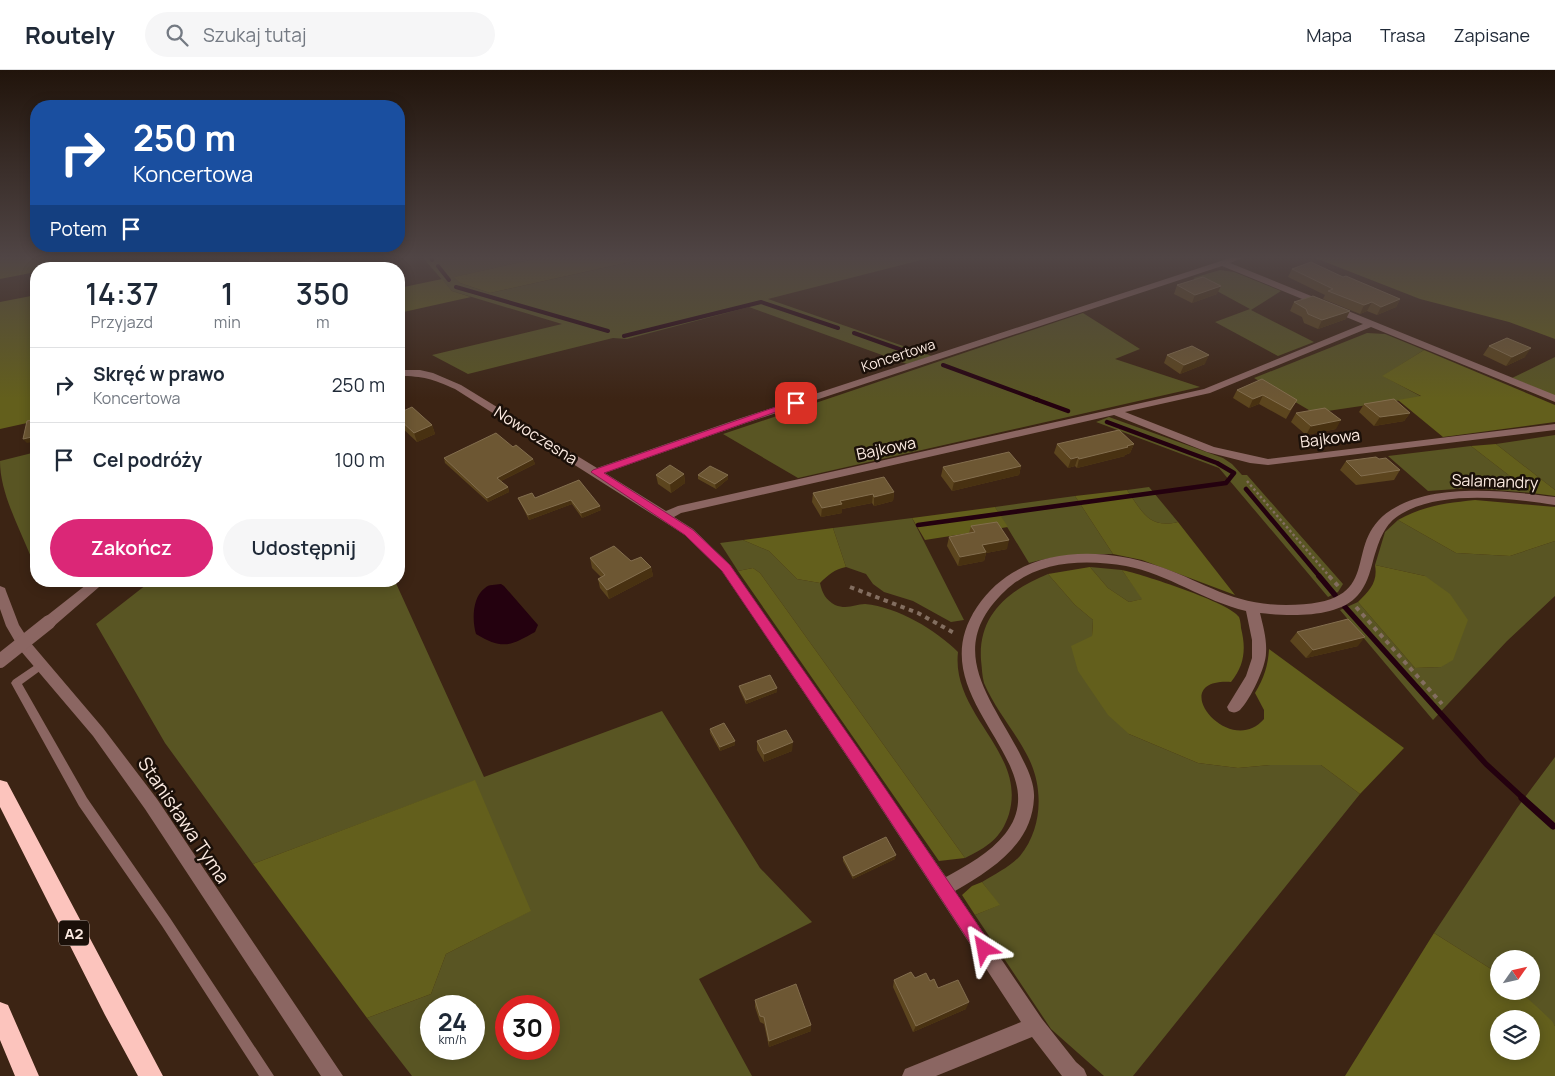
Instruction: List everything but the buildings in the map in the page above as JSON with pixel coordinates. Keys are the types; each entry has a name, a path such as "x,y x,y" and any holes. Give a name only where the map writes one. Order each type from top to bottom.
{"highway":[{"name":"A2","path":"0,788 113,1007 151,1076"},
{"path":"0,1013 27,1076"}],"street":[{"name":"Koncertowa","path":"596,472 751,418 1095,305"},
{"path":"1324,305 1555,399"},
{"name":"Bajkowa","path":"664,517 678,510 1207,391 1370,324"},
{"name":"Nowoczesna","path":"405,373 420,373 444,380 596,472 689,532 726,568 1034,1026 1069,1069 1077,1076"},
{"name":"Bajkowa","path":"1115,412 1238,458 1268,462 1555,428"},
{"name":"Salamandry","path":"943,888 982,865 1008,843 1017,832 1024,814 1026,785 1016,761 986,712 968,661 968,642 976,619 1002,586 1022,572 1033,566 1052,562 1089,559 1130,562 1152,568 1222,599 1252,608 1317,608 1330,606 1348,597 1360,585 1367,567 1369,552 1381,525 1391,516 1416,503 1470,494 1555,501"},
{"path":"0,661 92,587"},
{"name":"Stanisława Tyma","path":"0,591 13,626 25,646 98,732 151,804 333,1076"},
{"path":"1234,707 1250,680 1259,658 1258,637 1252,608"},
{"path":"912,1076 1034,1026"}],"lane":[{"path":"41,665 16,683 83,802 166,922 267,1076"}],"path":[{"path":"850,587 903,605 939,623 968,642"}],"shaded area":[{"path":"0,305 30,305 30,422 0,429"},
{"path":"405,305 435,305 405,312"},
{"path":"498,305 785,305 932,356 907,364 749,307 627,339 613,338 468,374 432,355 562,324"},
{"path":"1243,305 1259,305 1251,310 1314,342 1278,356 1215,322 1250,309"},
{"path":"1443,305 1555,305 1555,339 1509,322"},
{"path":"1083,313 1140,349 1115,359 1200,387 798,478 723,434"},
{"path":"1367,333 1385,334 1424,350 1383,376 1422,397 1314,413 1254,378"},
{"path":"1424,350 1555,405 1555,422 1443,437 1398,400 1421,396 1382,376"},
{"path":"1555,357 1555,396 1512,378"},
{"path":"1109,417 1223,458 1232,464 1242,475 1247,475 1343,584 1338,592 1328,597 1219,468 1096,422"},
{"path":"1555,435 1555,490 1496,444"},
{"path":"1496,444 1555,490 1555,496 1532,493 1471,446"},
{"path":"1471,446 1532,493 1470,488 1428,491 1388,456"},
{"path":"30,454 30,555 7,498 3,485 0,461"},
{"path":"1149,487 1178,522 1159,523 1153,520 1142,511 1127,490"},
{"path":"1127,490 1142,511 1153,520 1159,523 1178,522 1235,595 1142,560 1113,554 1075,496"},
{"path":"1075,496 1113,554 1050,558 1029,563 995,507"},
{"path":"1475,500 1555,507 1555,541 1510,556 1456,553 1398,520 1416,511 1435,506"},
{"path":"995,507 1008,527 925,540 912,518"},
{"path":"912,518 964,620 951,622 913,601 884,592 873,584 866,574 846,567 833,528"},
{"path":"1398,520 1456,553 1510,556 1555,541 1555,596 1507,641 1433,720 1340,610 1358,602 1415,668 1441,667 1425,576 1375,565 1385,532"},
{"path":"833,528 846,567 838,569 820,583 797,579 769,551 743,540"},
{"path":"743,540 769,551 797,579 820,583 825,596 835,605 848,607 865,604 890,610 928,628 958,652 959,675 966,695 999,752 1008,771 1012,792 1006,823 992,841 965,858 760,573 753,568 738,571 720,543"},
{"path":"1375,565 1425,576 1450,594 1468,620 1453,660 1441,667 1415,668 1358,602 1366,594 1374,581"},
{"path":"1090,567 1122,570 1143,599 1129,602 1108,588"},
{"path":"1090,567 1108,588 1129,602 1142,599 1122,570 1203,597 1220,604 1239,617 1244,649 1242,663 1236,676 1231,682 1211,684 1203,692 1202,703 1209,714 1220,724 1235,730 1250,729 1264,719 1264,710 1255,693 1265,672 1269,649 1404,748 1360,794 1321,765 1270,765 1238,768 1198,763 1129,734 1108,715 1078,671 1071,646 1092,636 1093,620 1075,605 1048,574"},
{"path":"753,568 760,573 965,858 939,861 738,571"},
{"path":"1048,574 1075,605 1093,620 1092,636 1129,734 1198,763 1238,768 1270,765 1321,765 1360,794 1133,1076 1104,1076 1051,1029 975,915 999,905 982,882 1007,867 1020,856 1028,845 1033,833 1038,807 1038,793 1033,767 984,683 981,644 985,629 999,606 1021,588"},
{"path":"501,584 538,625 535,632 506,644 493,642 476,634 474,623 475,603 481,592 488,586"},
{"path":"143,587 398,587 484,777 662,711 760,868 812,922 699,979 752,1076 412,1076 367,1018 420,998 420,1060 485,1060 485,995 428,995 431,994 446,954 530,911 474,781 253,864 165,743 96,624"},
{"path":"1555,757 1555,1026 1529,1000 1540,1000 1540,950 1490,950 1490,968 1434,933 1517,808"},
{"path":"475,780 531,911 446,954 431,994 420,995 420,998 367,1018 253,864"},
{"path":"982,882 1000,905 975,915 962,895 972,886"},
{"path":"1434,933 1490,968 1490,1000 1530,1000 1552,1021 1555,1026 1555,1076 1345,1076"}],"waterway":[{"path":"518,305 608,331"},
{"path":"624,336 749,305"},
{"path":"770,305 838,328"},
{"path":"854,333 916,355"},
{"path":"943,365 1038,400"},
{"path":"1035,399 1068,411"},
{"path":"918,525 1226,483 1234,473 1217,463 1107,422"},
{"path":"1246,489 1320,577"},
{"path":"1319,576 1335,595"},
{"path":"1345,607 1486,764 1524,799"},
{"path":"1522,798 1553,826"}],"route":[{"path":"796,403 596,472 689,532 726,568 984,949"}]}
